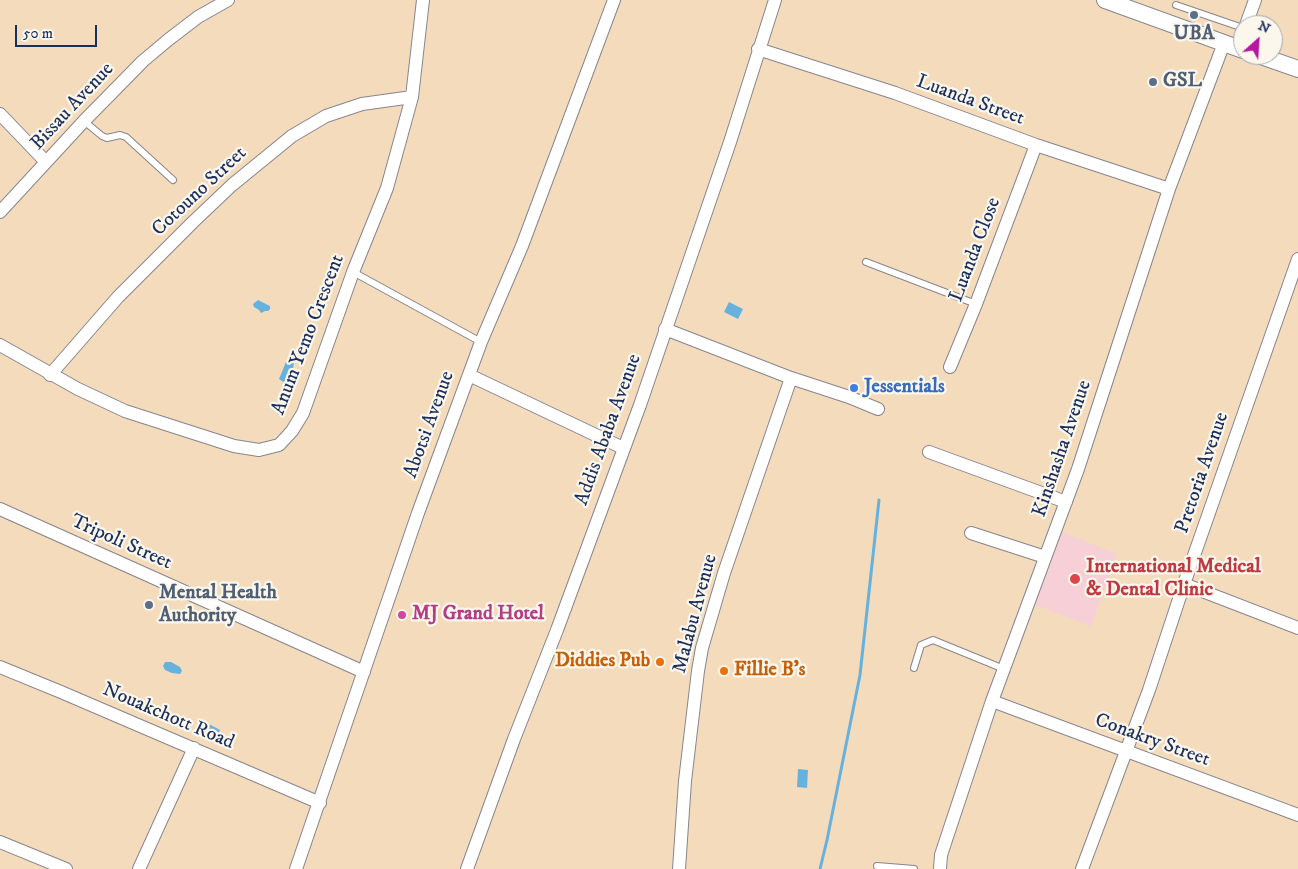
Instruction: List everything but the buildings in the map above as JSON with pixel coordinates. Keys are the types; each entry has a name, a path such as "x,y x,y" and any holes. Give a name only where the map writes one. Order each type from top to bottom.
{"street":[{"name":"Bissau Avenue","path":"0,212 84,121 143,61 198,18 228,0"},
{"name":"Anum Yemo Crescent","path":"0,345 78,389 125,411 234,446 259,450 279,445 292,431 303,412 353,272 387,188 412,97 423,0"},
{"name":"Abotsi Avenue","path":"296,869 408,541 481,342 522,246 614,0"},
{"name":"Addis Ababa Avenue","path":"467,869 640,404 730,142 775,0"},
{"path":"1105,0 1233,46"},
{"path":"1249,15 1255,0"},
{"name":"Luanda Street","path":"758,49 895,93 1036,145 1169,189"},
{"name":"Kinshasha Avenue","path":"940,869 941,855 992,702 1078,468 1169,189 1233,51"},
{"path":"1283,64 1298,69"},
{"name":"Cotouno Street","path":"50,374 118,297 192,222 232,185 292,136 326,116 362,104 412,97"},
{"path":"0,114 46,162"},
{"name":"Luanda Close","path":"950,367 1036,145"},
{"name":"Pretoria Avenue","path":"1082,869 1149,690 1184,584 1298,259"},
{"path":"665,329 791,378 849,397 878,409"},
{"path":"469,375 623,448"},
{"name":"Malabu Avenue","path":"679,869 685,781 702,648 724,574 791,378"},
{"path":"929,452 1066,502"},
{"name":"Tripoli Street","path":"0,509 364,672"},
{"path":"971,533 1044,557"},
{"path":"1184,584 1298,628"},
{"name":"Nouakchott Road","path":"0,667 320,803"},
{"name":"Conakry Street","path":"992,702 1298,815"},
{"path":"138,869 194,748"},
{"path":"0,842 66,869"}],"lane":[{"path":"1176,5 1233,23"},
{"path":"84,121 106,138 120,135 126,137 173,180"},
{"path":"866,262 976,304"},
{"path":"353,272 481,342"},
{"path":"914,668 921,645 934,640 1004,669"},
{"path":"878,866 914,869"}],"shaded area":[{"name":"International Medical & Dental Clinic","path":"1059,531 1117,554 1091,626 1033,604"}],"water":[{"path":"258,300 270,306 270,309 261,313 253,304"},
{"path":"729,302 743,309 738,319 724,312"},
{"path":"292,360 294,362 293,369 295,375 283,382 279,379 286,362"},
{"path":"165,662 171,662 180,667 182,671 180,674 165,670 163,666"},
{"path":"207,723 220,730 216,739 202,732"},
{"path":"798,769 808,770 807,788 797,787"}],"waterway":[{"path":"820,869 860,675 879,500"}],"place":[{"name":"UBA","path":"1194,15"},
{"name":"GSL","path":"1153,82"},
{"name":"Jessentials","path":"854,388"},
{"name":"International Medical & Dental Clinic","path":"1075,579"},
{"name":"Mental Health Authority","path":"149,605"},
{"name":"MJ Grand Hotel","path":"402,615"},
{"name":"Diddies Pub","path":"660,662"},
{"name":"Fillie B's","path":"724,671"}]}
